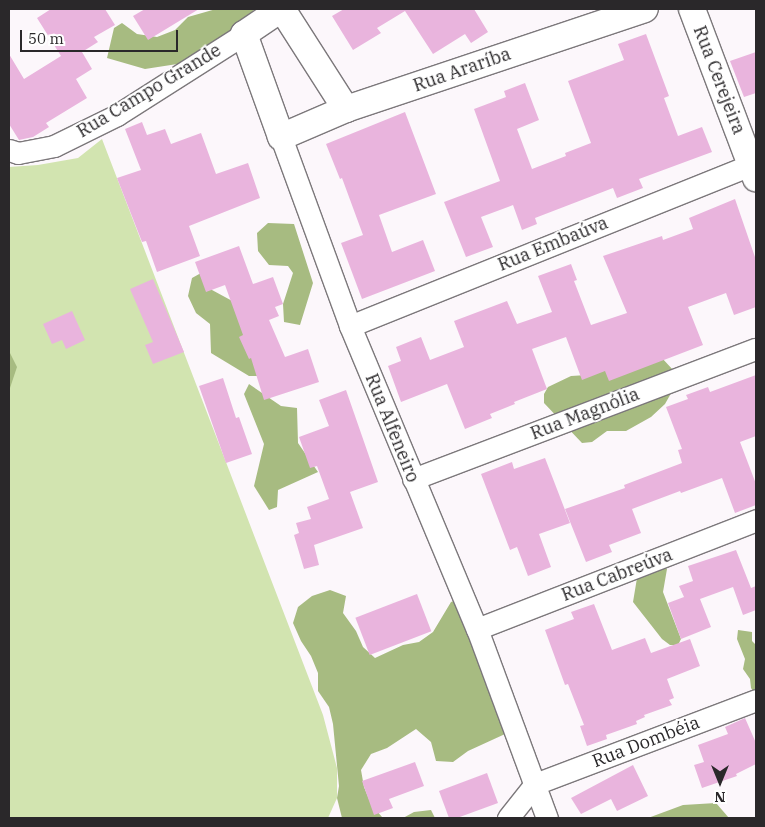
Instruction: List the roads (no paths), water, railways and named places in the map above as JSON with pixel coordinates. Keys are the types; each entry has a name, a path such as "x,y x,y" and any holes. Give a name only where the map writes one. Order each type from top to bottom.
{"street":[{"name":"Rua Araríba","path":"281,138 346,109 645,9"},
{"name":"Rua Cerejeira","path":"692,9 754,169"},
{"path":"266,16 346,109"},
{"name":"Rua Alfeneiro","path":"266,16 281,138 350,326 477,629 547,818"},
{"name":"Rua Campo Grande","path":"9,150 18,153 54,146 117,115 266,16"},
{"name":"Rua Embaúva","path":"350,326 754,169"},
{"name":"Rua Magnólia","path":"413,479 756,350"},
{"name":"Rua Cabreúva","path":"477,629 756,520"},
{"name":"Rua Dombéia","path":"535,784 756,700"},
{"path":"508,818 535,784"}]}
